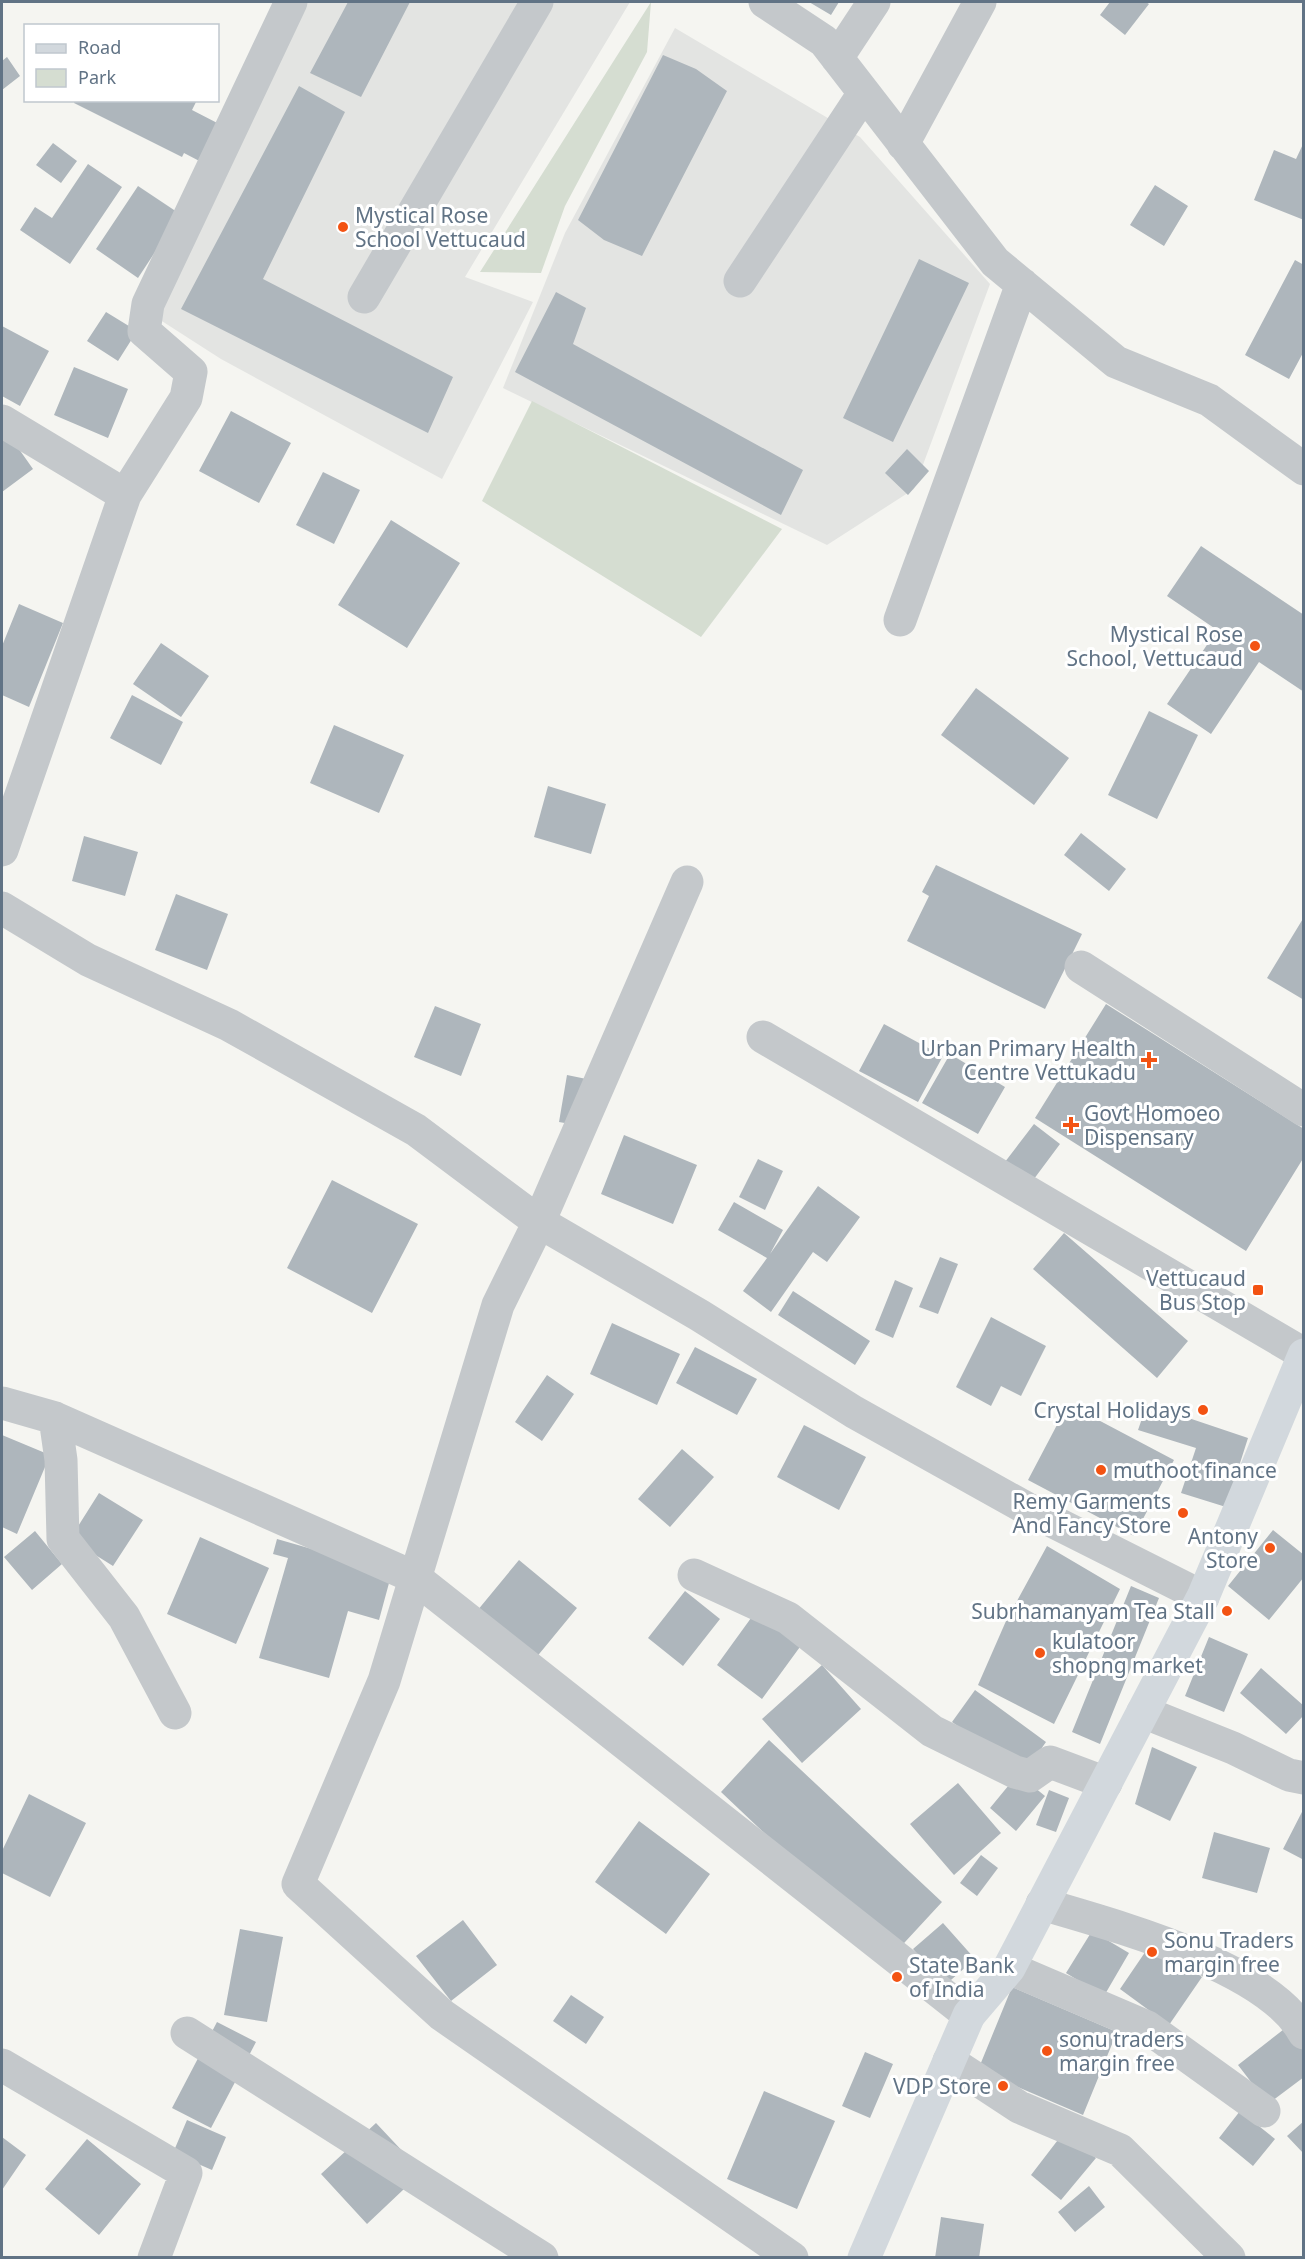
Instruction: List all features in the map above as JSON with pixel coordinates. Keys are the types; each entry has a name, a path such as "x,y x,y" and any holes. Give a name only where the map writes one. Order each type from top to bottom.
{"main road":[{"path":"864,2258 969,2015 1009,1968 1203,1597 1304,1355"}],"street":[{"path":"2,850 125,495 186,398 191,372 144,331 148,304 291,2"},
{"path":"364,297 537,2"},
{"path":"765,2 824,41 995,262 1116,362 1209,400 1304,469"},
{"path":"837,58 874,2"},
{"path":"903,144 980,2"},
{"path":"740,281 864,93"},
{"path":"900,620 1022,284"},
{"path":"2,421 125,495"},
{"path":"687,882 539,1222 498,1305 384,1681 298,1884 441,2016 792,2258"},
{"path":"2,908 88,960 229,1025 416,1130 539,1222 699,1315 854,1412 1026,1508 1203,1597"},
{"path":"1081,967 1304,1110"},
{"path":"763,1037 1304,1355"},
{"path":"2,1403 55,1418 414,1577 969,2015"},
{"path":"55,1418 61,1460 63,1539 124,1617 175,1713"},
{"path":"694,1575 788,1618 932,1731 1023,1774 1030,1776 1050,1762 1106,1783"},
{"path":"1143,1712 1233,1748 1289,1775 1304,1778"},
{"path":"1042,1905 1142,1933 1257,1986 1294,2016 1304,2033"},
{"path":"1009,1968 1147,2027 1264,2111"},
{"path":"187,2033 542,2258"},
{"path":"949,2061 1019,2108 1120,2150 1229,2258"},
{"path":"2,2065 186,2173 154,2258"}],"shaded area":[{"name":"Mystical Rose School Vettucaud","path":"307,2 630,2 465,277 533,302 442,479 221,359 154,316"},
{"path":"675,28 860,137 990,284 914,489 827,545 503,388 565,233"}],"green space":[{"path":"651,2 647,52 565,206 541,273 480,272"},
{"path":"532,401 782,529 701,637 482,501"}],"building":[{"path":"348,2 410,2 361,97 310,73"},
{"path":"809,2 839,2 831,15"},
{"path":"1110,2 1146,2 1149,4 1125,35 1100,15"},
{"path":"663,55 696,69 727,91 642,256 604,240 578,220"},
{"path":"7,57 20,76 2,90 2,61"},
{"path":"299,86 345,112 263,279 453,377 428,433 181,309"},
{"path":"196,102 192,110 225,127 207,165 184,153 182,157 74,103"},
{"path":"1304,142 1304,220 1254,200 1274,150 1296,159"},
{"path":"53,143 77,161 61,183 36,165"},
{"path":"88,164 122,187 70,264 20,230 35,207 52,218"},
{"path":"1155,185 1188,206 1164,246 1130,225"},
{"path":"138,186 180,214 138,278 96,249"},
{"path":"919,259 969,283 893,442 843,418"},
{"path":"1295,260 1304,265 1304,351 1289,379 1245,355"},
{"path":"556,292 586,308 573,344 803,470 781,515 515,372"},
{"path":"106,312 137,331 118,361 87,341"},
{"path":"2,326 49,351 20,406 2,396"},
{"path":"74,367 128,389 108,438 54,415"},
{"path":"231,411 291,443 259,503 199,471"},
{"path":"2,425 33,469 2,492"},
{"path":"907,449 929,471 908,495 885,473"},
{"path":"323,472 360,490 334,544 296,525"},
{"path":"391,520 460,563 407,648 338,605"},
{"name":"Mystical Rose School, Vettucaud","path":"1201,546 1304,615 1304,692 1259,662 1211,734 1167,704 1217,630 1167,596"},
{"path":"19,604 63,623 29,707 2,695 2,646"},
{"path":"161,643 209,676 181,717 133,684"},
{"path":"976,688 1069,758 1034,805 941,735"},
{"path":"132,695 183,722 161,765 110,738"},
{"path":"1149,711 1198,735 1157,819 1108,795"},
{"path":"334,725 404,755 379,813 310,783"},
{"path":"548,786 606,804 591,854 534,837"},
{"path":"1081,833 1126,869 1109,891 1064,855"},
{"path":"84,836 138,852 125,896 72,881"},
{"path":"936,865 1082,934 1045,1009 907,941 929,896 922,892"},
{"path":"176,894 228,914 207,970 155,950"},
{"path":"1304,917 1304,1000 1267,978"},
{"path":"1106,1004 1304,1129 1304,1157 1246,1251 1035,1118"},
{"path":"435,1006 481,1024 461,1076 414,1057"},
{"path":"884,1024 943,1056 918,1102 859,1071"},
{"path":"950,1054 1005,1087 978,1134 922,1103"},
{"path":"567,1075 601,1082 593,1128 559,1122"},
{"path":"1034,1124 1060,1144 1025,1191 998,1171"},
{"path":"624,1135 697,1165 673,1224 601,1194"},
{"path":"758,1159 783,1171 765,1210 739,1197"},
{"path":"332,1180 418,1224 372,1313 287,1268"},
{"path":"818,1186 860,1217 827,1262 813,1252 771,1312 743,1291 767,1258 718,1230 734,1202 783,1230 770,1254"},
{"path":"1064,1233 1188,1341 1157,1378 1033,1269"},
{"path":"940,1257 958,1264 938,1314 919,1307"},
{"path":"895,1280 913,1288 893,1338 875,1330"},
{"path":"793,1291 870,1341 855,1365 778,1315"},
{"path":"991,1317 1046,1346 1021,1396 1001,1386 991,1406 956,1387"},
{"path":"612,1323 680,1354 657,1405 590,1374"},
{"path":"695,1347 757,1379 737,1415 676,1383"},
{"path":"547,1375 574,1394 542,1441 515,1422"},
{"name":"muthoot finance","path":"1068,1404 1174,1460 1134,1536 1028,1480"},
{"path":"1147,1404 1248,1438 1226,1507 1181,1493 1196,1448 1138,1430"},
{"path":"804,1425 866,1457 839,1510 777,1477"},
{"path":"2,1435 50,1455 17,1534 2,1527"},
{"path":"682,1449 714,1477 670,1527 638,1499"},
{"path":"99,1493 143,1520 113,1566 70,1539"},
{"path":"1273,1530 1304,1555 1304,1577 1269,1620 1228,1586"},
{"path":"35,1531 62,1564 32,1590 4,1557"},
{"path":"200,1537 269,1568 236,1644 167,1614"},
{"path":"277,1539 392,1572 379,1620 348,1611 329,1678 259,1658 288,1558 273,1554"},
{"name":"kulatoor shopng market","path":"1047,1546 1120,1589 1054,1724 978,1685 1006,1621"},
{"path":"519,1560 577,1608 535,1659 477,1611"},
{"path":"1131,1586 1159,1598 1100,1744 1072,1732"},
{"path":"685,1591 720,1619 683,1666 648,1638"},
{"path":"759,1607 805,1640 762,1699 717,1665"},
{"path":"1209,1637 1248,1654 1224,1712 1185,1696"},
{"path":"822,1665 861,1709 802,1763 762,1719"},
{"path":"1261,1668 1304,1706 1304,1715 1286,1734 1240,1693"},
{"path":"975,1690 1046,1742 1024,1773 952,1722"},
{"path":"769,1740 942,1902 893,1955 721,1792"},
{"path":"1152,1747 1197,1767 1170,1821 1135,1804"},
{"path":"1018,1774 1045,1796 1016,1831 990,1808"},
{"path":"958,1783 1001,1833 954,1875 910,1824"},
{"path":"1049,1790 1069,1798 1056,1832 1036,1825"},
{"path":"29,1794 86,1823 50,1897 2,1873 2,1851"},
{"path":"1304,1808 1304,1860 1283,1849"},
{"path":"639,1821 710,1874 666,1934 595,1882"},
{"path":"1214,1832 1270,1848 1257,1893 1202,1878"},
{"path":"981,1855 998,1868 977,1896 960,1883"},
{"path":"463,1920 497,1965 451,2001 416,1956"},
{"path":"943,1923 975,1959 944,1986 913,1949"},
{"path":"240,1929 283,1937 267,2022 224,2015"},
{"path":"1092,1931 1129,1953 1104,1996 1066,1973"},
{"path":"1152,1942 1202,1977 1169,2025 1120,1989"},
{"name":"sonu traders margin free","path":"1012,1987 1117,2032 1083,2115 978,2070"},
{"path":"571,1995 604,2017 586,2044 553,2021"},
{"path":"217,2022 256,2042 211,2128 172,2108"},
{"path":"1288,2026 1304,2047 1304,2077 1268,2104 1238,2065"},
{"path":"865,2052 893,2064 870,2118 842,2106"},
{"path":"764,2091 835,2121 797,2209 727,2179"},
{"path":"1240,2111 1275,2139 1253,2166 1219,2138"},
{"path":"187,2120 226,2137 212,2170 173,2153"},
{"path":"1304,2121 1304,2154 1287,2136"},
{"path":"376,2123 422,2172 367,2224 321,2174"},
{"path":"1064,2132 1096,2158 1061,2200 1031,2175"},
{"path":"2,2137 26,2155 2,2190"},
{"path":"87,2139 141,2184 99,2235 45,2189"},
{"path":"1089,2186 1105,2207 1075,2232 1058,2212"},
{"path":"941,2217 984,2224 979,2258 935,2258"}],"place":[{"name":"Mystical Rose School Vettucaud","path":"343,227"},
{"name":"Mystical Rose School, Vettucaud","path":"1255,646"},
{"name":"Urban Primary Health Centre Vettukadu","path":"1149,1060"},
{"name":"Govt Homoeo Dispensary","path":"1071,1125"},
{"name":"Vettucaud Bus Stop","path":"1258,1290"},
{"name":"Crystal Holidays","path":"1203,1410"},
{"name":"muthoot finance","path":"1101,1470"},
{"name":"Remy Garments And Fancy Store","path":"1183,1513"},
{"name":"Antony Store","path":"1270,1548"},
{"name":"Subrhamanyam Tea Stall","path":"1227,1611"},
{"name":"kulatoor shopng market","path":"1040,1653"},
{"name":"Sonu Traders margin free","path":"1152,1952"},
{"name":"State Bank of India","path":"897,1977"},
{"name":"sonu traders margin free","path":"1047,2051"},
{"name":"VDP Store","path":"1003,2086"}]}
